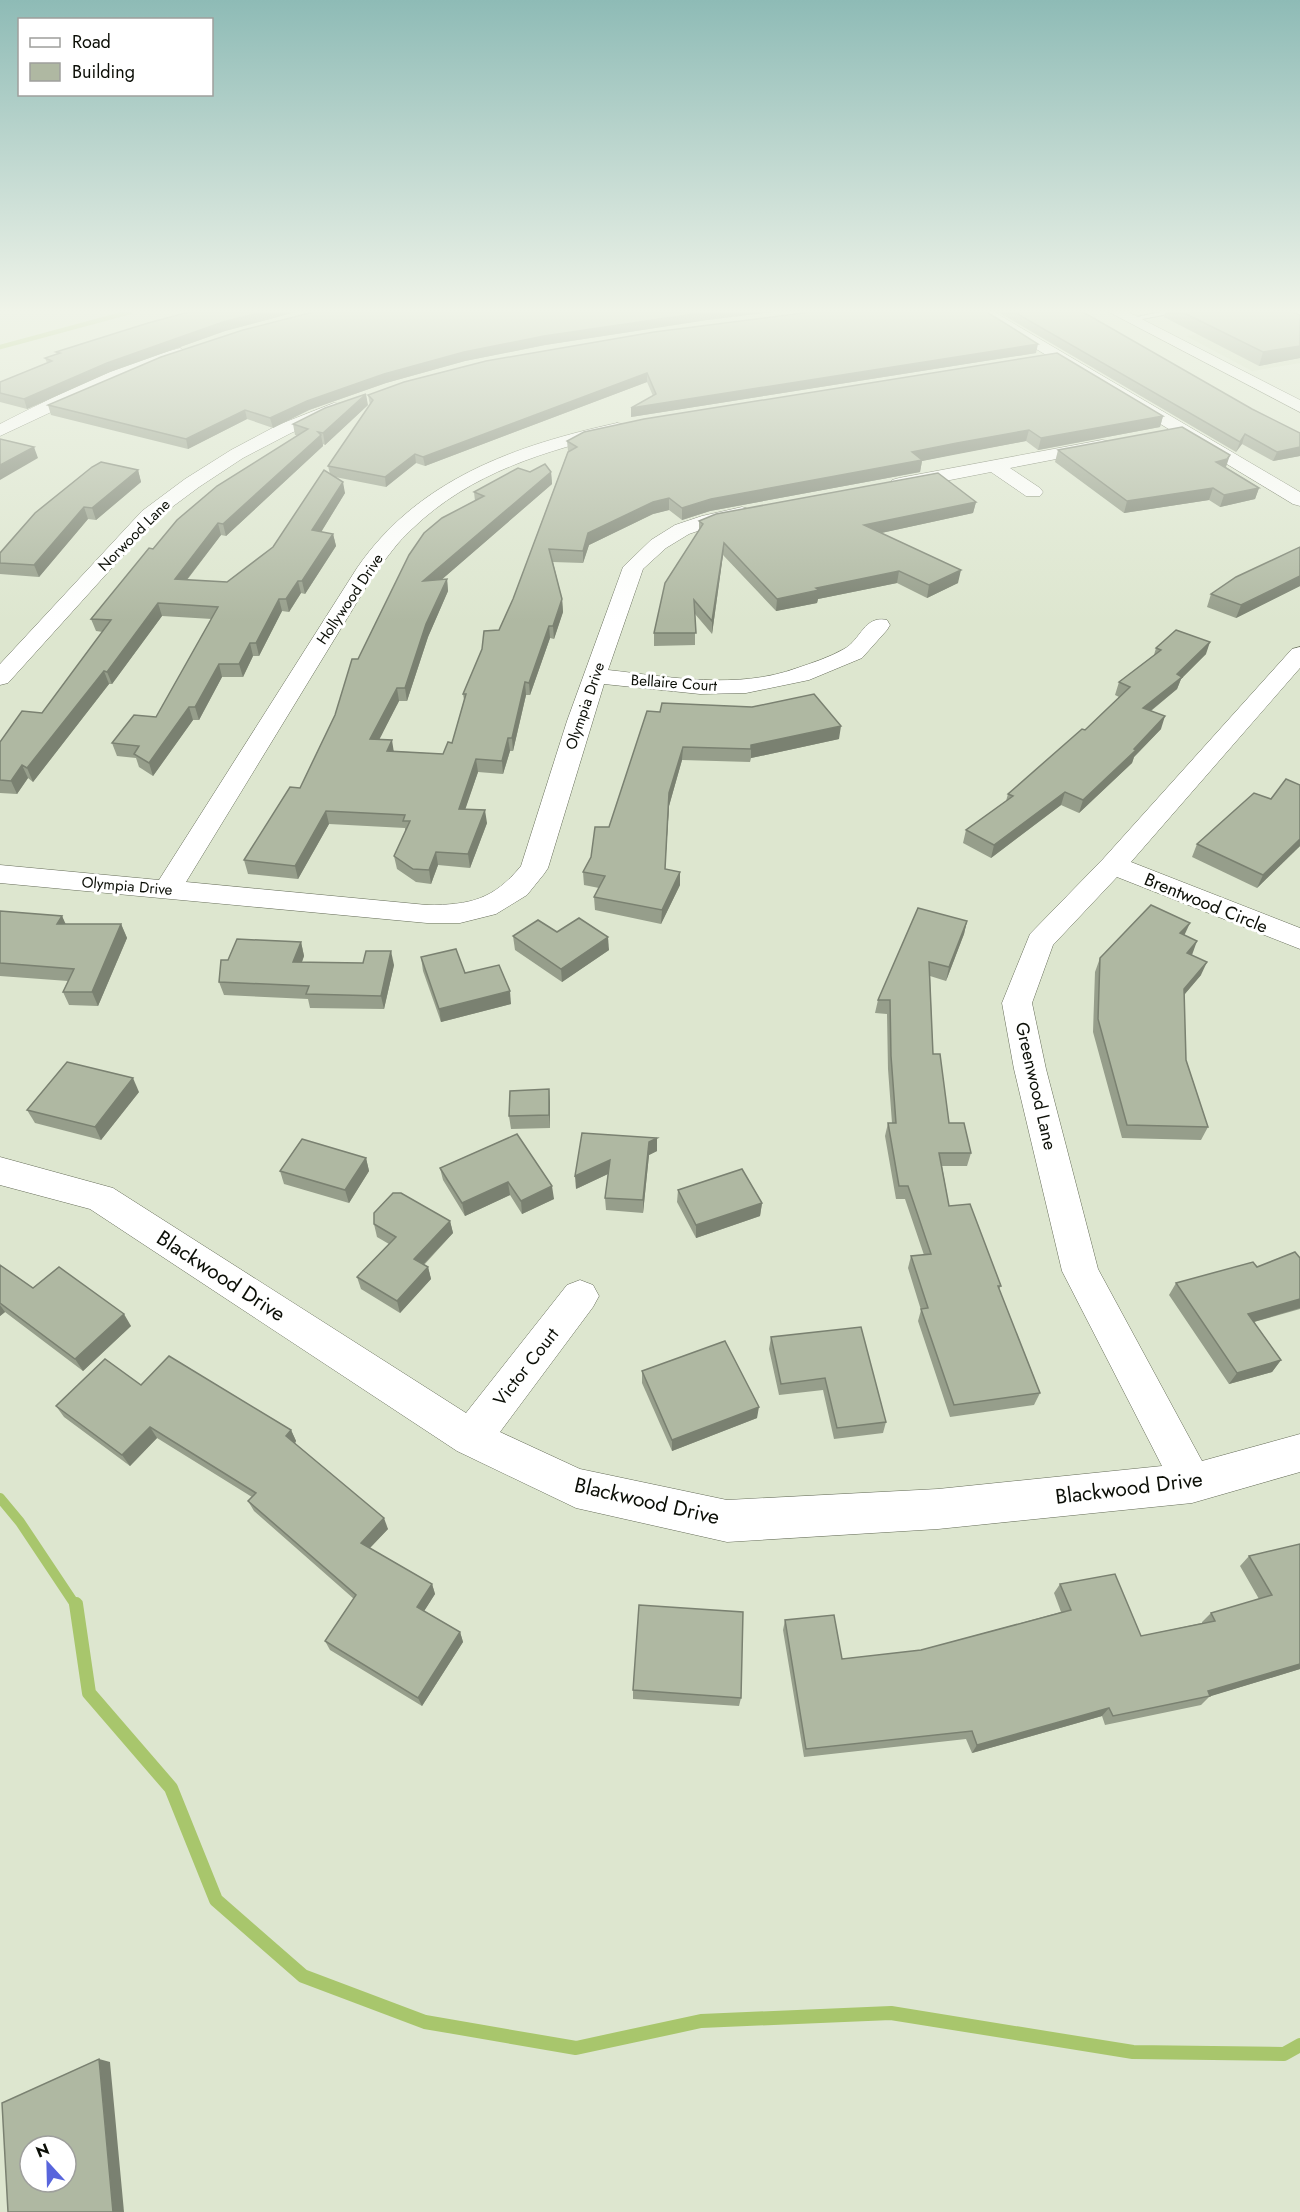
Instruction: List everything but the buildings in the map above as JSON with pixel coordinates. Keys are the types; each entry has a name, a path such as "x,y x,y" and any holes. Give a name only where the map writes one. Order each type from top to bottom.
{"street":[{"path":"0,431 30,415"},
{"name":"Norwood Lane","path":"0,678 149,515 198,477 254,443 314,415"},
{"path":"1158,415 1300,500"},
{"name":"Hollywood Drive","path":"167,890 367,568 405,523 431,502 467,480 510,459 580,436 641,423"},
{"path":"881,487 1183,430"},
{"path":"994,466 1033,492"},
{"name":"Olympia Drive","path":"0,874 427,914 460,914 486,907 517,889 534,868 579,721 633,567 651,548 678,530 711,519 767,508"},
{"name":"Bellaire Court","path":"596,676 700,687 746,686 801,675 854,653 879,625"},
{"name":"Greenwood Lane","path":"1192,1483 1080,1271 1030,1069 1017,1003 1040,940 1113,865 1300,654"},
{"name":"Brentwood Circle","path":"1113,865 1300,939"},
{"name":"Blackwood Drive","path":"0,1171 101,1198 471,1438 576,1488 727,1521 938,1509 1192,1483 1300,1453"},
{"name":"Victor Court","path":"471,1438 580,1296"}],"waterway":[{"path":"0,1498 20,1522 76,1606"},
{"path":"76,1604 89,1693 171,1788 216,1900 303,1976 425,2022 576,2048 701,2021 891,2013 1133,2052 1284,2054 1300,2045"}]}
